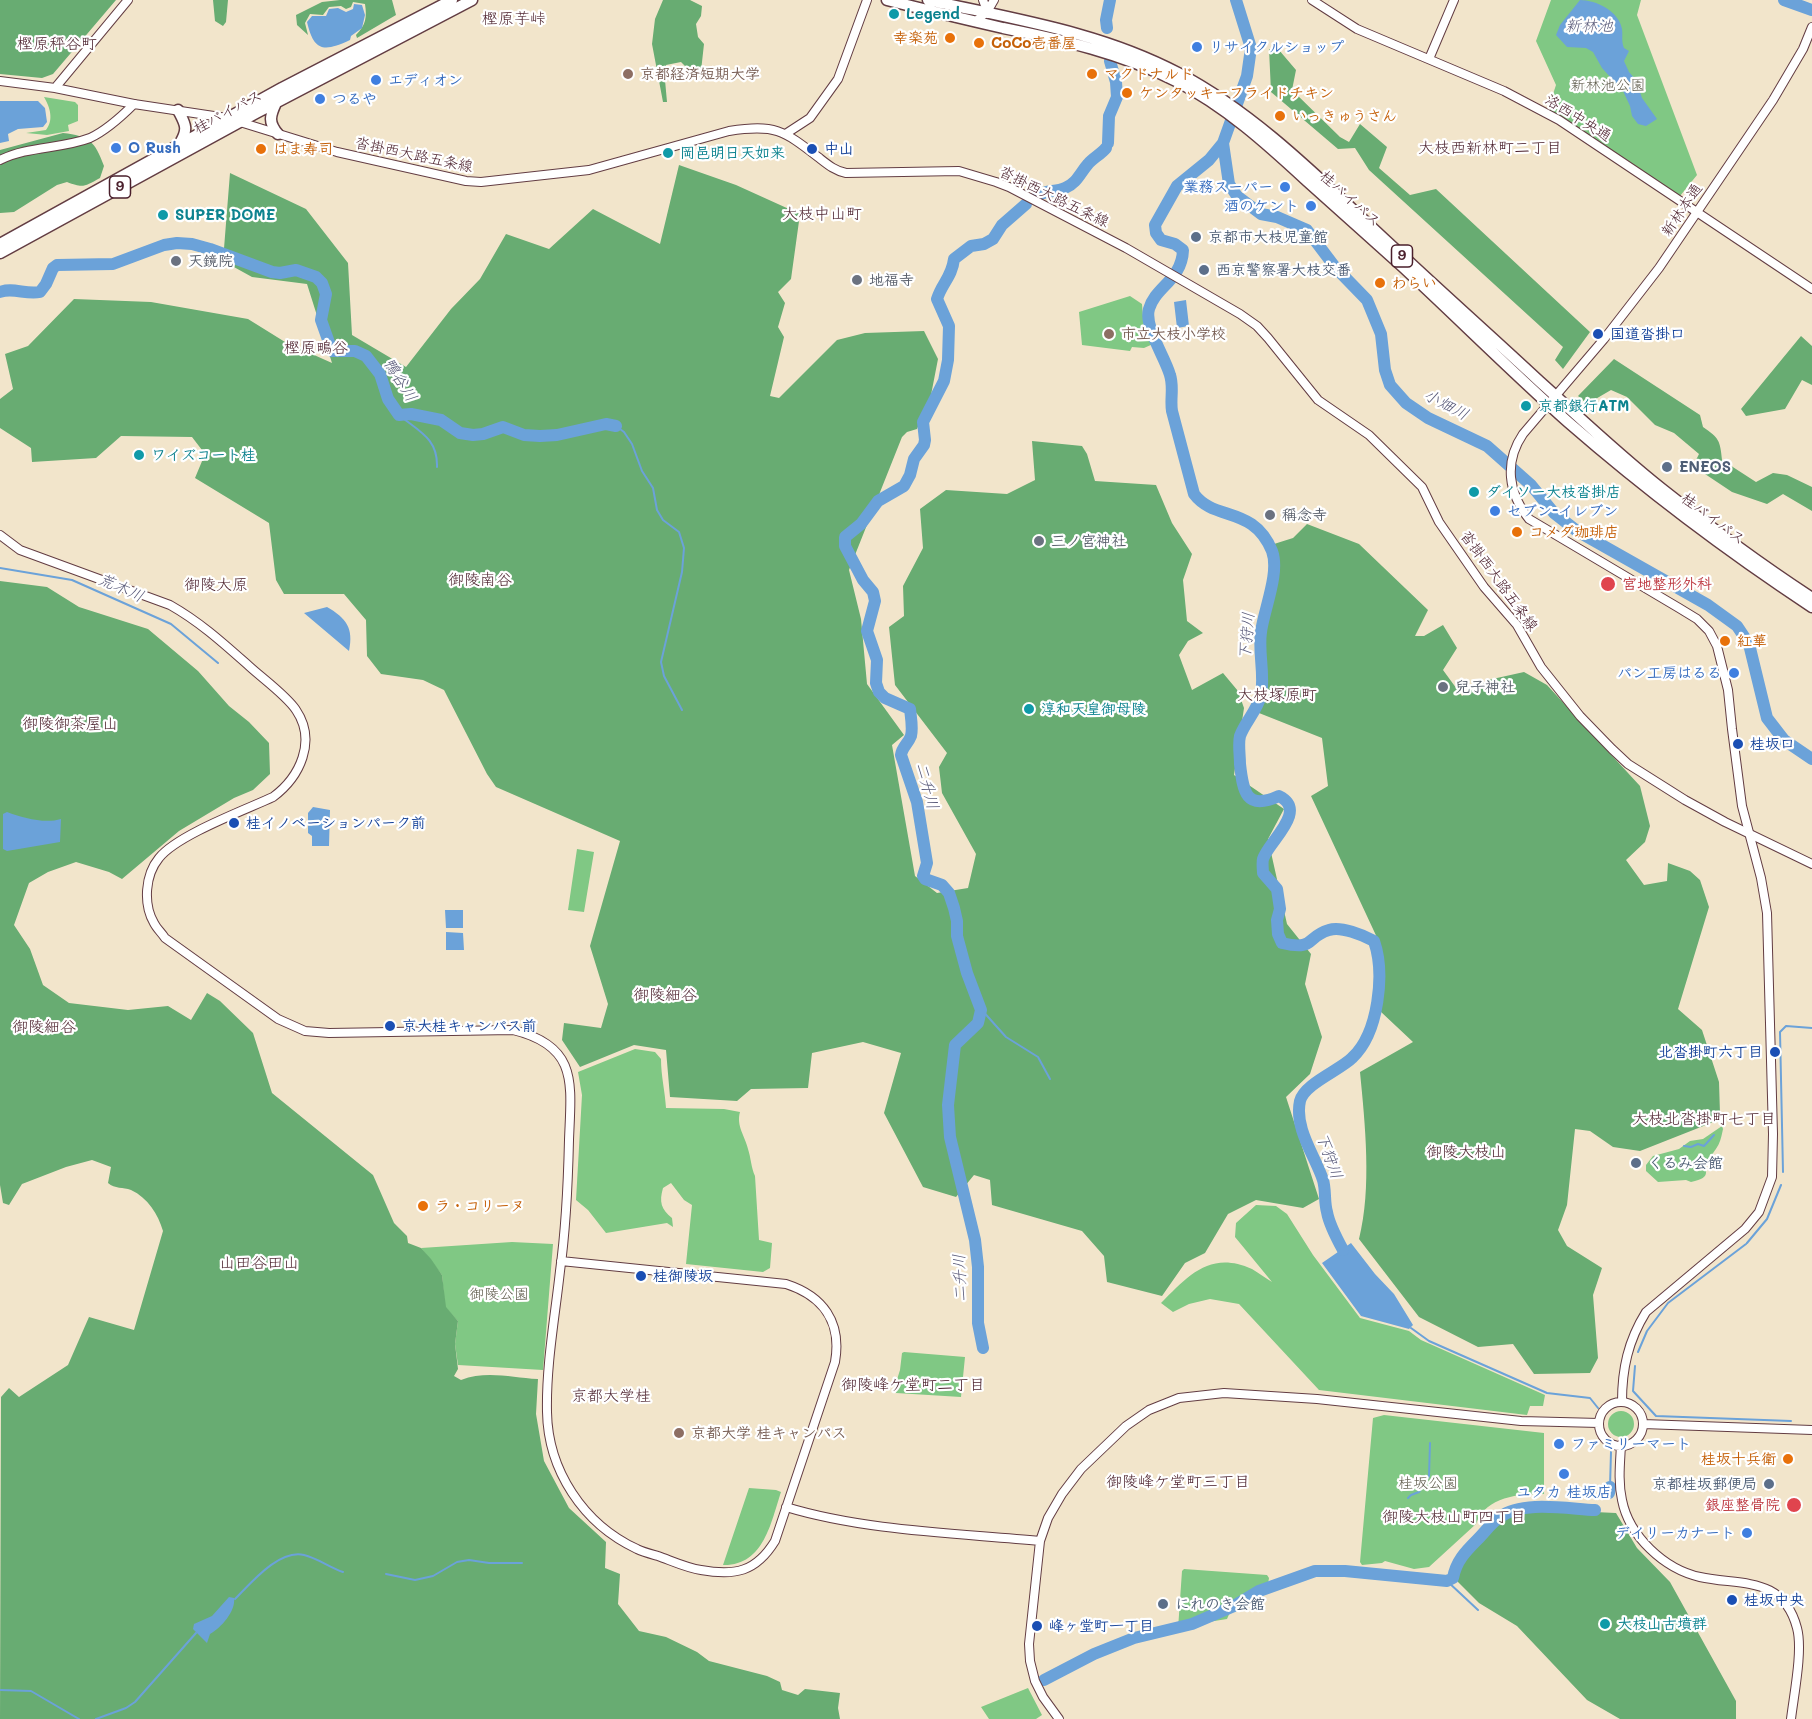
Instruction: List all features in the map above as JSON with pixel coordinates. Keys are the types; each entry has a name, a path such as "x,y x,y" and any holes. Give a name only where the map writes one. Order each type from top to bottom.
{"highway":[{"name":"桂バイパス","path":"0,244 180,143 452,0"},
{"name":"桂バイパス","path":"0,253 240,122 472,0"},
{"name":"桂バイパス","path":"887,0 1081,45 1143,66 1227,107"},
{"name":"桂バイパス","path":"928,0 1083,35 1145,56 1179,73 1300,162 1553,400 1599,447 1689,520 1812,607"},
{"path":"949,0 961,0"},
{"path":"276,103 270,121 278,134"},
{"path":"178,110 186,123 185,135 180,143"},
{"name":"桂バイパス","path":"1553,400 1660,487 1769,569 1812,598"}],"main road":[{"path":"787,134 810,118 838,79 867,0"},
{"name":"沓掛西大路五条線","path":"134,104 227,118 307,144 365,159 452,179 481,182 589,170 729,131 761,128 776,129 787,134 846,174 959,171 1009,187 1126,248 1257,326 1318,400 1369,435 1422,487 1439,522 1484,587 1517,625 1542,667 1580,716 1628,764 1685,800 1812,864"},
{"path":"0,160 13,154 88,138 102,132 134,104"}],"street":[{"path":"55,88 128,0"},
{"path":"983,0 994,26"},
{"path":"976,21 990,13 994,0"},
{"name":"洛西中央通","path":"1312,0 1357,29 1504,91 1559,120 1812,289"},
{"path":"1429,59 1454,0"},
{"name":"新林本通","path":"1749,834 1739,782 1728,690 1717,646 1708,631 1697,619 1529,519 1518,505 1510,481 1512,460 1523,434 1632,304 1773,100 1803,49 1812,27"},
{"path":"0,81 55,88 134,104"},
{"path":"0,535 20,550 170,604 203,625 296,709 305,736 304,758 297,773 285,788 273,797 173,845 159,857 150,872 147,906 154,923 165,938 278,1019 305,1031 340,1033 513,1030 531,1034 544,1040 553,1048 566,1066 570,1078 568,1188 561,1261 547,1413 552,1451 560,1473 591,1518 637,1549 696,1569 723,1574 742,1570 766,1555 775,1541 837,1350 835,1328 831,1318 817,1300 798,1288 786,1284 561,1261"},
{"path":"1622,1402 1622,1375 1627,1353 1636,1327 1646,1312 1745,1229 1759,1212 1772,1177 1773,1134 1767,913 1761,878 1749,834"},
{"path":"1059,1719 1035,1681 1030,1661 1029,1644 1040,1541 1048,1518 1062,1494 1087,1462 1126,1426 1149,1410 1163,1403 1194,1395 1224,1393 1308,1398 1521,1421 1599,1423"},
{"path":"1622,1402 1637,1409 1642,1416 1643,1424 1636,1440 1620,1445 1612,1444 1605,1439 1599,1423 1605,1408 1613,1403 1622,1402"},
{"path":"1643,1424 1812,1430"},
{"path":"1620,1445 1619,1483 1622,1502 1636,1532 1647,1546 1661,1559 1685,1573 1712,1580 1747,1582 1766,1588 1780,1599 1790,1612 1799,1638 1791,1719"},
{"path":"786,1508 854,1523 1040,1541"}],"green space":[{"path":"0,0 116,0 53,74 42,78 0,74"},
{"path":"213,0 228,0 226,22 223,26 215,21"},
{"path":"392,0 396,15 357,38 356,35 365,21 365,4 353,2 351,7 346,9 341,6 329,7 323,15 310,14 305,23 308,35 297,25 296,15 322,2"},
{"path":"663,0 690,0 702,6 701,16 696,24 698,37 704,44 701,71 689,70 681,62 666,65 664,69 667,102 663,102 652,44 655,19"},
{"name":"新林池公園","path":"1551,0 1641,0 1637,15 1697,175 1680,196 1548,109 1556,85 1536,41"},
{"path":"1269,49 1279,50 1296,70 1292,90 1340,137 1349,142 1360,124 1387,147 1379,168 1410,195 1436,189 1590,332 1563,369 1555,360 1563,347 1369,170 1355,148 1338,149 1271,92"},
{"path":"44,97 75,102 78,105 78,121 68,125 69,131 47,135 26,133 46,130 50,122 48,105"},
{"path":"63,133 85,138 94,145 104,166 100,178 84,186 67,182 57,185 14,212 0,213 0,150"},
{"path":"679,165 736,185 800,214 791,279 778,292 785,303 778,327 784,337 770,396 779,398 837,340 865,333 924,331 938,359 931,395 917,429 907,432 902,437 849,570 861,619 867,684 904,735 892,745 915,876 937,893 968,888 976,854 942,793 939,767 947,753 895,685 889,627 904,616 903,586 923,548 920,509 946,490 1007,494 1035,480 1032,441 1082,446 1087,454 1095,481 1156,485 1172,523 1192,554 1183,580 1187,621 1203,633 1188,641 1179,655 1192,690 1223,673 1238,691 1244,708 1234,775 1284,809 1268,839 1287,924 1311,954 1305,984 1322,1037 1310,1074 1286,1097 1319,1199 1303,1208 1256,1200 1228,1214 1205,1253 1185,1263 1162,1296 1107,1282 1104,1256 1082,1231 992,1205 990,1180 974,1175 956,1197 923,1187 884,1113 901,1053 863,1042 812,1053 808,1088 751,1089 737,1101 670,1097 666,1050 634,1045 580,1067 562,1040 564,1023 601,1028 608,1004 590,946 620,841 496,787 444,690 423,680 381,674 367,656 366,620 344,594 284,594 276,580 269,523 195,478 205,454 192,437 121,436 96,458 32,462 31,448 0,428 0,399 13,389 5,354 28,346 74,299 151,302 248,319 285,342 332,363 307,284 252,277 223,261 230,173 306,209 348,263 352,335 406,367 451,309 480,279 506,234 549,249 593,209 660,244"},
{"path":"1130,296 1142,304 1144,329 1153,344 1144,348 1132,347 1130,351 1082,345 1079,312"},
{"path":"1801,336 1812,346 1812,385 1802,380 1785,409 1746,416 1741,409"},
{"path":"1614,359 1700,415 1703,427 1718,440 1722,460 1756,482 1773,473 1787,475 1812,487 1812,511 1783,494 1767,504 1732,492 1693,466 1699,454 1674,433 1655,425 1627,397 1611,390 1587,404 1578,396"},
{"path":"1307,524 1359,544 1428,610 1415,636 1424,636 1443,625 1457,648 1443,670 1462,696 1488,680 1524,672 1547,685 1640,786 1650,826 1645,842 1626,860 1644,885 1667,881 1668,863 1690,871 1700,880 1709,907 1678,1009 1702,1030 1719,1082 1720,1114 1711,1123 1640,1151 1613,1147 1590,1131 1575,1129 1567,1205 1558,1230 1567,1246 1602,1268 1593,1295 1598,1358 1590,1373 1534,1374 1513,1344 1478,1347 1419,1317 1359,1239 1366,1177 1360,1072 1413,1042 1380,1011 1380,944 1311,796 1328,786 1322,738 1259,713 1274,544 1293,538"},
{"path":"0,581 47,587 79,607 148,629 198,671 229,706 249,722 269,743 270,774 253,790 234,798 179,831 122,879 109,872 76,862 48,872 29,883 14,925 30,949 43,985 69,1003 128,1010 168,1006 191,1020 207,993 220,1001 253,1033 272,1093 373,1175 394,1223 407,1236 408,1243 421,1248 442,1275 446,1307 458,1321 455,1344 458,1369 454,1376 461,1380 480,1375 538,1379 536,1414 544,1461 569,1508 606,1542 605,1568 620,1574 618,1604 639,1631 666,1637 697,1652 709,1661 767,1676 780,1682 782,1690 798,1695 805,1689 840,1693 838,1708 840,1719 0,1719 1,1397 9,1388 19,1397 68,1365 89,1317 134,1330 163,1231 147,1202 131,1190 108,1183 111,1167 92,1160 66,1167 22,1184 9,1205 3,1203 0,1185"},
{"path":"577,849 594,852 584,912 568,910"},
{"path":"635,1049 655,1052 661,1059 666,1108 724,1109 740,1112 740,1126 755,1176 759,1240 772,1243 770,1268 763,1272 686,1264 692,1205 684,1200 671,1183 663,1188 661,1201 663,1208 672,1218 673,1227 667,1223 606,1233 588,1210 576,1200 582,1095 578,1072"},
{"path":"1722,1126 1720,1142 1707,1163 1703,1178 1691,1182 1686,1180 1658,1182 1646,1171 1646,1165 1653,1156 1679,1149 1690,1141 1703,1139"},
{"path":"1256,1205 1276,1206 1287,1214 1313,1255 1360,1318 1409,1331 1421,1340 1545,1395 1543,1406 1530,1406 1527,1415 1319,1390 1239,1304 1210,1299 1189,1304 1173,1312 1161,1303 1191,1275 1212,1264 1224,1262 1237,1264 1252,1269 1272,1282 1235,1237 1236,1223"},
{"name":"御陵公園","path":"512,1242 553,1244 543,1370 458,1365 455,1344 458,1321 445,1307 442,1275 421,1248"},
{"path":"904,1352 965,1357 961,1397 896,1393 894,1389"},
{"path":"1621,1411 1630,1415 1634,1424 1630,1433 1621,1437 1612,1433 1608,1424 1612,1415"},
{"name":"桂坂公園","path":"1384,1415 1544,1433 1544,1494 1514,1496 1495,1502 1487,1508 1476,1524 1429,1567 1414,1569 1385,1561 1362,1565 1360,1562 1373,1418"},
{"path":"749,1488 781,1492 769,1529 757,1550 748,1558 737,1563 723,1565"},
{"path":"1530,1509 1616,1513 1637,1548 1670,1582 1736,1701 1736,1719 1620,1719 1587,1700 1517,1626 1479,1603 1458,1582 1456,1573 1461,1560 1490,1528 1509,1514"},
{"path":"1184,1569 1267,1575 1269,1578 1267,1590 1231,1610 1227,1619 1183,1626 1178,1629"},
{"path":"1028,1688 1042,1715 1036,1719 989,1719 981,1707"}],"water":[{"name":"新林池","path":"1580,0 1600,4 1612,12 1620,23 1623,45 1629,51 1624,61 1636,80 1642,98 1657,119 1646,126 1638,124 1632,116 1623,91 1602,68 1593,52 1586,48 1567,47 1556,35 1560,25"},
{"path":"354,4 362,5 365,15 362,28 351,36 350,40 341,44 321,47 317,44 307,22 312,16 326,16 329,9 338,8 346,12 353,9"},
{"path":"0,101 38,101 45,108 47,122 43,127 18,129 8,134 9,141 0,143"},
{"path":"1186,300 1189,326 1177,328 1174,302"},
{"path":"327,607 347,624 350,636 349,651 304,613"},
{"path":"313,807 330,810 329,846 312,846 312,836 308,833 308,813"},
{"path":"7,812 41,821 61,819 60,842 7,851 3,849 3,814"},
{"path":"445,910 463,910 463,928 446,928"},
{"path":"446,932 463,933 464,950 446,950"},
{"path":"1351,1243 1394,1294 1413,1325 1409,1329 1361,1316 1322,1263"},
{"path":"229,1597 234,1598 233,1608 219,1628 210,1634 207,1643 193,1629 194,1624 212,1616"}],"waterway":[{"name":"二升川","path":"1107,28 1106,20 1110,0"},
{"name":"小畑川","path":"1236,0 1251,48 1247,76 1223,143 1229,184 1237,196 1261,214 1277,217 1307,230 1335,267 1367,300 1381,334 1385,370 1390,385 1406,403 1428,418 1487,446 1531,485 1554,513 1577,531 1708,605 1737,626 1749,644 1767,718 1784,740 1812,759"},
{"path":"1784,0 1812,10"},
{"name":"二升川","path":"1108,143 1109,116 1117,97 1116,82 1110,61"},
{"name":"下狩川","path":"1223,143 1209,160 1177,186 1155,225 1156,233 1161,240 1175,244 1183,250 1178,269 1152,301 1148,316 1152,333 1170,375 1172,411 1194,494 1212,508 1245,520 1255,527 1264,536 1274,560 1273,580 1261,632 1261,695 1242,731 1239,746 1243,783 1248,796 1259,801 1279,796 1287,802 1290,810 1284,827 1266,852 1263,861 1263,873 1277,889 1280,909 1277,920 1278,934 1282,943 1300,945 1329,930 1346,930 1374,941 1377,954 1379,985 1374,1018 1368,1034 1352,1058 1315,1083 1300,1101 1299,1111 1303,1132 1323,1180 1328,1217 1343,1250"},
{"name":"二升川","path":"1038,195 1069,186 1106,148"},
{"name":"二升川","path":"983,1348 978,1323 978,1267 975,1240 950,1137 948,1105 955,1045 978,1023 981,1010 967,973 949,893 942,885 925,879 923,876 927,863 917,802 901,755 911,736 910,709 885,698 879,692 876,683 877,660 867,631 875,601 873,592 863,580 845,546 845,537 861,524 878,501 904,486 910,475 914,459 924,445 923,422 944,381 948,360 949,326 937,299 951,271 954,259 971,246 984,244 993,239 1002,225 1026,204"},
{"name":"鴨谷川","path":"0,292 10,290 40,292 57,265 113,264 164,245 192,244 272,272 296,270 316,277 322,283 326,294 321,320 332,351 355,351 366,356 380,374 388,399 399,415 411,414 441,420 460,433 473,435 503,427 524,435 540,436 557,435 606,424 616,426"},
{"path":"399,415 426,436 434,449 437,467"},
{"name":"鴨谷川","path":"616,426 624,432 632,444 642,471 653,488 657,510 663,520 679,532 684,548 682,572 661,662 664,676 682,710"},
{"name":"荒木川","path":"0,568 72,580 171,624 218,663"},
{"path":"980,1008 1006,1037 1038,1057 1050,1079"},
{"path":"1783,1172 1780,1032 1786,1026 1812,1028"},
{"path":"1684,1146 1691,1147 1698,1144 1704,1146 1714,1135"},
{"path":"1747,1243 1767,1219 1781,1185"},
{"path":"1638,1352 1647,1331 1668,1303 1746,1244"},
{"path":"1411,1328 1429,1341 1547,1393 1590,1398 1598,1408"},
{"path":"1635,1366 1633,1391 1656,1416 1791,1421"},
{"path":"1408,1498 1419,1492 1429,1476 1430,1443"},
{"path":"1610,1487 1611,1452"},
{"path":"1609,1493 1610,1487"},
{"path":"1044,1680 1094,1654 1134,1638 1192,1624 1234,1606 1259,1591 1315,1571 1345,1571 1447,1581 1453,1578 1459,1561 1469,1548 1494,1522 1509,1512 1533,1507 1595,1510"},
{"path":"235,1599 257,1576 285,1557 309,1556 343,1572"},
{"path":"386,1574 415,1580 433,1576 457,1562 469,1560 489,1563 522,1563"},
{"path":"1447,1581 1478,1610"},
{"path":"96,1719 126,1708 135,1702 196,1633"},
{"path":"0,1690 31,1691 79,1719"}],"place":[{"name":"Legend","path":"894,14"},
{"name":"幸楽苑","path":"950,38"},
{"name":"CoCo壱番屋","path":"979,43"},
{"name":"リサイクルショップ","path":"1197,47"},
{"name":"京都経済短期大学","path":"628,74"},
{"name":"マクドナルド","path":"1092,74"},
{"name":"エディオン","path":"376,80"},
{"name":"ケンタッキーフライドチキン","path":"1127,93"},
{"name":"つるや","path":"320,99"},
{"name":"いっきゅうさん","path":"1280,116"},
{"name":"O Rush","path":"116,148"},
{"name":"はま寿司","path":"261,149"},
{"name":"中山","path":"812,149"},
{"name":"岡邑明日天如来","path":"668,153"},
{"name":"業務スーパー","path":"1285,187"},
{"name":"酒のケント","path":"1311,206"},
{"name":"SUPER DOME","path":"163,215"},
{"name":"京都市大枝児童館","path":"1196,237"},
{"name":"天鏡院","path":"176,261"},
{"name":"西京警察署大枝交番","path":"1204,270"},
{"name":"地福寺","path":"857,280"},
{"name":"わらい","path":"1380,283"},
{"name":"市立大枝小学校","path":"1109,334"},
{"name":"国道沓掛口","path":"1598,334"},
{"name":"京都銀行ATM","path":"1526,406"},
{"name":"ワイズコート桂","path":"139,455"},
{"name":"ENEOS","path":"1667,467"},
{"name":"ダイソー大枝沓掛店","path":"1474,492"},
{"name":"セブン-イレブン","path":"1495,511"},
{"name":"稱念寺","path":"1270,515"},
{"name":"コメダ珈琲店","path":"1517,532"},
{"name":"三ノ宮神社","path":"1039,541"},
{"name":"宮地整形外科","path":"1608,584"},
{"name":"紅華","path":"1725,641"},
{"name":"パン工房はるる","path":"1734,673"},
{"name":"兒子神社","path":"1443,687"},
{"name":"淳和天皇御母陵","path":"1029,709"},
{"name":"桂坂口","path":"1738,744"},
{"name":"桂イノベーションパーク前","path":"234,823"},
{"name":"京大桂キャンパス前","path":"390,1026"},
{"name":"北沓掛町六丁目","path":"1775,1052"},
{"name":"くるみ会館","path":"1636,1163"},
{"name":"ラ・コリーヌ","path":"423,1206"},
{"name":"桂御陵坂","path":"641,1276"},
{"name":"京都大学 桂キャンパス","path":"679,1433"},
{"name":"ファミリーマート","path":"1559,1444"},
{"name":"桂坂十兵衛","path":"1788,1459"},
{"name":"ユタカ 桂坂店","path":"1564,1474"},
{"name":"京都桂坂郵便局","path":"1769,1484"},
{"name":"銀座整骨院","path":"1794,1505"},
{"name":"デイリーカナート","path":"1747,1533"},
{"name":"桂坂中央","path":"1732,1600"},
{"name":"にれのき会館","path":"1163,1604"},
{"name":"大枝山古墳群","path":"1605,1624"},
{"name":"峰ヶ堂町一丁目","path":"1037,1626"}],"district":[{"name":"樫原芋峠","path":"514,19"},
{"name":"樫原秤谷町","path":"57,44"},
{"name":"大枝西新林町二丁目","path":"1490,148"},
{"name":"大枝中山町","path":"822,214"},
{"name":"樫原鴫谷","path":"316,348"},
{"name":"御陵南谷","path":"480,580"},
{"name":"御陵大原","path":"216,585"},
{"name":"大枝塚原町","path":"1277,695"},
{"name":"御陵御茶屋山","path":"70,724"},
{"name":"御陵細谷","path":"665,995"},
{"name":"御陵細谷","path":"44,1027"},
{"name":"大枝北沓掛町七丁目","path":"1704,1119"},
{"name":"御陵大枝山","path":"1466,1152"},
{"name":"山田谷田山","path":"259,1263"},
{"name":"御陵峰ケ堂町二丁目","path":"913,1385"},
{"name":"京都大学桂","path":"611,1396"},
{"name":"御陵峰ケ堂町三丁目","path":"1178,1482"},
{"name":"御陵大枝山町四丁目","path":"1454,1517"}]}
